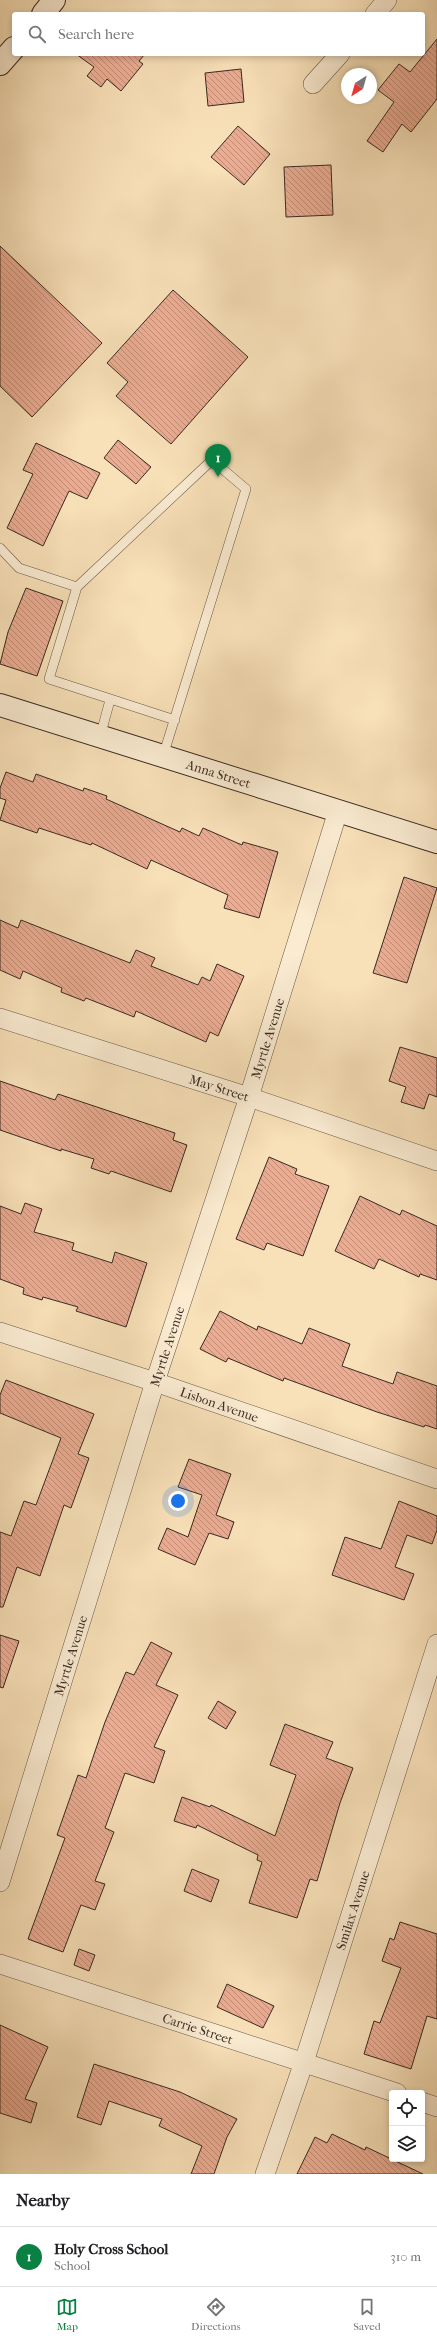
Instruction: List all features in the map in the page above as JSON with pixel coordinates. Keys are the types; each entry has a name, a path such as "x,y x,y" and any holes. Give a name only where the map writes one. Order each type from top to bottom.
{"street":[{"path":"44,12 54,0"},
{"path":"377,12 388,0"},
{"path":"313,84 338,56"},
{"name":"Anna Street","path":"0,705 437,842"},
{"name":"Myrtle Avenue","path":"0,1882 154,1382 249,1097 338,811"},
{"name":"May Street","path":"0,1018 249,1097 437,1161"},
{"name":"Lisbon Avenue","path":"0,1332 154,1382 437,1479"},
{"name":"Smilax Avenue","path":"265,2174 304,2062 437,1644"},
{"name":"Carrie Street","path":"0,1964 389,2090"},
{"path":"425,2103 437,2107"}],"lane":[{"path":"163,756 175,720 246,489 212,460 77,587 49,679 175,720"},
{"path":"0,548 19,568 77,587"},
{"path":"100,737 110,700"}],"building":[{"path":"437,39 437,99 411,132 402,124 383,152 367,141 394,102 378,90 399,64 410,72 423,56 425,56 425,54"},
{"path":"79,56 143,56 139,61 143,64 121,91 107,79 101,87 87,76 94,67"},
{"path":"241,69 244,102 208,106 205,73"},
{"path":"238,126 270,154 244,185 211,157"},
{"path":"331,165 333,215 286,217 284,167"},
{"path":"0,246 102,343 32,417 0,386"},
{"path":"173,290 248,357 171,444 116,396 128,382 107,363"},
{"path":"118,440 151,467 136,484 104,458"},
{"path":"36,443 100,473 87,499 69,491 43,546 7,528 33,474 23,470"},
{"path":"26,588 63,601 37,676 0,664 8,632"},
{"path":"6,772 33,782 36,774 83,791 84,788 107,796 106,799 180,832 182,828 199,836 203,828 242,845 243,842 278,852 259,918 224,908 228,895 151,860 147,869 92,843 91,845 39,828 37,833 0,820 6,800 0,798 0,788"},
{"path":"404,877 437,888 407,983 373,973"},
{"path":"0,920 18,928 21,920 130,963 136,950 155,958 151,966 198,985 202,977 210,981 217,964 244,976 218,1036 210,1032 206,1042 136,1011 134,1017 86,998 84,1001 61,992 62,988 23,971 20,979 0,970"},
{"path":"400,1047 437,1058 437,1097 429,1094 424,1109 401,1102 406,1087 389,1081"},
{"path":"0,1081 55,1100 58,1094 175,1133 173,1140 187,1145 171,1192 111,1171 109,1174 91,1168 94,1159 61,1149 61,1151 0,1130"},
{"path":"269,1157 297,1169 295,1174 329,1186 303,1256 267,1243 264,1250 236,1239"},
{"path":"360,1196 400,1215 402,1210 437,1226 437,1280 420,1274 419,1277 379,1259 374,1269 335,1251"},
{"path":"25,1203 42,1209 34,1232 74,1243 72,1250 112,1263 115,1252 147,1263 126,1327 76,1311 78,1307 43,1297 42,1300 23,1294 24,1288 0,1279 0,1206 21,1214"},
{"path":"220,1311 257,1330 258,1326 302,1344 309,1328 350,1344 342,1366 393,1384 397,1372 437,1386 437,1429 425,1425 424,1427 377,1412 284,1378 283,1381 228,1358 226,1362 200,1349"},
{"path":"6,1380 94,1414 78,1454 89,1458 71,1508 64,1505 40,1576 17,1567 3,1607 0,1607 0,1532 11,1536 24,1501 36,1505 61,1438 0,1413 0,1395"},
{"path":"189,1459 231,1474 216,1515 234,1522 228,1539 209,1533 195,1565 158,1549 167,1528 188,1537 202,1495 178,1487"},
{"path":"399,1501 437,1516 437,1530 432,1544 407,1535 395,1567 414,1574 404,1600 332,1575 345,1537 381,1549"},
{"path":"0,1635 19,1641 3,1688 0,1687"},
{"path":"151,1642 172,1653 156,1685 178,1695 154,1747 165,1751 154,1783 125,1773 105,1828 114,1832 95,1881 105,1884 95,1910 81,1905 63,1952 28,1939 65,1838 57,1835 78,1775 86,1778 105,1722 126,1672 134,1675"},
{"path":"218,1701 236,1712 226,1729 208,1718"},
{"path":"285,1724 333,1742 326,1758 353,1768 340,1803 317,1881 310,1879 297,1918 249,1903 262,1862 257,1860 258,1855 197,1825 196,1828 174,1821 182,1797 210,1807 211,1805 275,1836 296,1775 270,1765"},
{"path":"192,1869 219,1880 211,1902 184,1891"},
{"path":"400,1922 437,1934 437,2019 427,2016 411,2069 364,2054 374,2021 380,2023 401,1968 382,1961 390,1938 394,1940"},
{"path":"79,1949 95,1955 89,1971 74,1965"},
{"path":"227,1984 274,2006 263,2028 217,2007"},
{"path":"0,2025 48,2047 25,2099 37,2103 31,2123 0,2113"},
{"path":"94,2064 180,2092 237,2119 227,2137 214,2174 191,2174 202,2146 159,2126 162,2119 109,2101 101,2125 77,2117"},
{"path":"332,2134 365,2150 366,2147 389,2158 389,2162 398,2162 423,2174 297,2174 315,2137 327,2143"}],"place":[{"name":"Holy Cross School","path":"218,477"}]}
